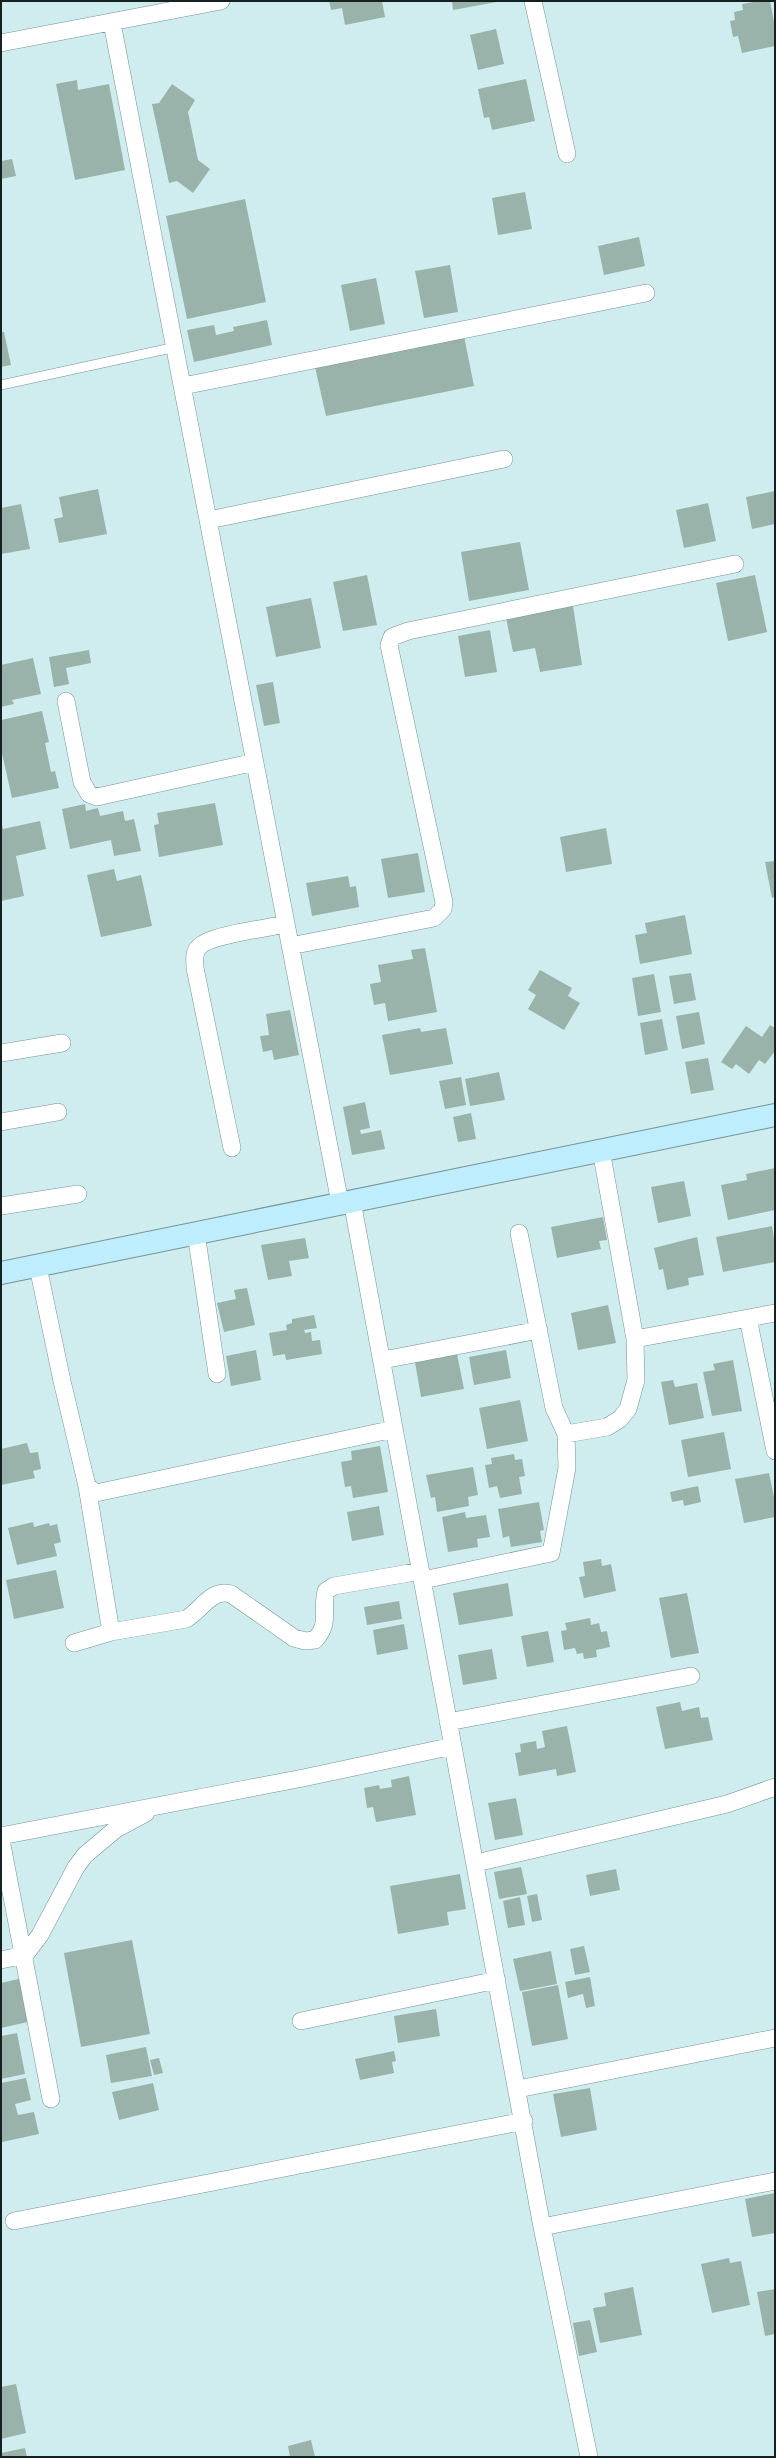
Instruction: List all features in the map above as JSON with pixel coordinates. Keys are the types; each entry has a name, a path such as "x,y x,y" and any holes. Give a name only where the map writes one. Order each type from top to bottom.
{"main road":[{"path":"1,1273 38,1267 346,1202 775,1115"}],"street":[{"path":"1,43 221,1"},
{"path":"533,1 566,154"},
{"path":"112,23 210,520 290,946 382,1360 448,1722 524,2121 542,2227 588,2457"},
{"path":"183,386 646,293"},
{"path":"210,520 504,458"},
{"path":"290,946 434,918 442,909 444,902 389,645 392,637 408,631 735,564"},
{"path":"66,701 82,782 89,794 97,797 255,762"},
{"path":"232,1148 194,956 199,946 215,938 286,924"},
{"path":"1,1053 62,1043"},
{"path":"1,1122 58,1112"},
{"path":"566,1434 607,1427 620,1419 628,1409 636,1380 635,1339 601,1150"},
{"path":"1,1206 78,1194"},
{"path":"196,1233 217,1374"},
{"path":"74,1643 111,1632 186,1619 196,1614 214,1594 223,1592 231,1594 294,1638 305,1641 315,1640 322,1632 326,1622 324,1598 326,1591 334,1586 422,1576 551,1553 567,1468 566,1434 554,1408 519,1233"},
{"path":"38,1267 62,1381 87,1486 111,1632"},
{"path":"635,1339 775,1313"},
{"path":"748,1318 775,1451"},
{"path":"382,1360 539,1330"},
{"path":"87,1486 96,1493 107,1492 394,1429"},
{"path":"448,1722 691,1676"},
{"path":"1,1836 168,1802 303,1778 453,1746"},
{"path":"476,1863 727,1804 775,1787"},
{"path":"1,1960 25,1956 40,1935 76,1867 85,1855 99,1842 134,1818 168,1802"},
{"path":"1,1840 25,1956 51,2099"},
{"path":"301,2021 497,1980"},
{"path":"518,2089 775,2038"},
{"path":"14,2221 524,2121"},
{"path":"542,2227 775,2182"}],"lane":[{"path":"1,385 176,347"}],"building":[{"path":"329,1 382,1 385,17 345,25 342,8 331,10"},
{"path":"452,1 497,1 497,2 453,10"},
{"path":"770,1 775,27 775,46 742,53 738,36 733,37 730,21 735,20 734,12 743,10 742,4"},
{"path":"496,29 504,64 478,70 470,35"},
{"path":"526,79 535,121 492,130 489,117 484,118 478,89"},
{"path":"77,80 78,90 109,84 125,170 75,180 56,84"},
{"path":"172,84 195,100 188,112 198,160 210,169 193,193 177,181 169,183 152,104 159,103"},
{"path":"12,159 16,176 1,179 1,161"},
{"path":"525,192 532,229 498,235 492,198"},
{"path":"245,199 266,302 187,319 166,216"},
{"path":"639,237 645,266 604,275 598,246"},
{"path":"450,265 458,312 424,318 415,271"},
{"path":"376,278 385,324 350,331 341,285"},
{"path":"267,320 272,345 194,362 187,330 214,325 216,335 234,331 233,327"},
{"path":"1,332 4,332 11,365 1,367"},
{"path":"464,336 474,386 326,416 315,367"},
{"path":"98,489 107,534 59,543 54,519 63,517 59,497"},
{"path":"775,491 775,524 752,529 746,497"},
{"path":"708,503 716,541 684,548 676,510"},
{"path":"21,504 30,549 1,554 1,508"},
{"path":"520,542 529,590 469,601 461,552"},
{"path":"367,575 377,625 343,631 333,582"},
{"path":"755,575 767,632 728,641 716,583"},
{"path":"311,598 321,648 276,657 266,607"},
{"path":"573,606 582,665 540,672 535,648 513,652 506,618"},
{"path":"490,630 497,672 465,677 458,636"},
{"path":"89,650 91,663 66,668 69,684 54,687 49,657"},
{"path":"33,658 41,694 12,700 14,704 1,707 1,665"},
{"path":"273,682 280,723 264,726 256,685"},
{"path":"42,711 49,742 45,743 51,772 55,771 59,788 12,798 1,749 1,720"},
{"path":"215,803 223,845 159,857 154,825 159,824 157,813"},
{"path":"85,804 86,811 98,808 100,816 123,811 125,821 134,819 141,851 114,856 111,840 70,849 62,809"},
{"path":"1,820 3,829 40,821 46,849 16,856 24,896 1,901"},
{"path":"606,828 612,864 566,872 560,837"},
{"path":"418,853 425,892 388,898 381,859"},
{"path":"775,861 775,897 772,898 765,862"},
{"path":"114,869 117,881 141,875 152,926 101,937 87,875"},
{"path":"348,876 350,887 356,886 359,907 312,916 306,883"},
{"path":"685,915 692,954 640,964 635,935 647,933 645,923"},
{"path":"425,948 437,1012 388,1021 385,1003 374,1005 370,984 381,982 378,965 413,959 411,950"},
{"path":"540,970 572,988 568,996 580,1003 564,1030 528,1009 536,995 528,990"},
{"path":"691,973 696,1000 674,1004 669,976"},
{"path":"654,974 661,1012 638,1016 632,978"},
{"path":"290,1010 299,1055 274,1060 272,1050 263,1052 260,1036 269,1035 266,1014"},
{"path":"699,1012 705,1044 682,1049 676,1016"},
{"path":"662,1019 668,1050 645,1055 640,1023"},
{"path":"770,1025 775,1028 775,1051 765,1064 759,1060 749,1074 736,1064 732,1069 721,1062 746,1026 762,1037"},
{"path":"420,1028 421,1032 446,1028 453,1064 390,1075 382,1035"},
{"path":"708,1058 714,1090 691,1094 685,1062"},
{"path":"499,1072 505,1100 470,1106 465,1079"},
{"path":"461,1077 466,1105 445,1109 439,1081"},
{"path":"365,1102 370,1128 360,1130 361,1134 381,1130 385,1149 352,1155 343,1107"},
{"path":"471,1113 476,1139 458,1142 453,1117"},
{"path":"775,1168 775,1210 728,1220 721,1185 747,1180 746,1174"},
{"path":"684,1181 691,1216 658,1223 651,1187"},
{"path":"603,1217 607,1240 599,1241 601,1249 557,1258 551,1227"},
{"path":"772,1226 775,1244 775,1262 723,1272 716,1237"},
{"path":"697,1237 704,1275 688,1278 689,1285 667,1290 663,1269 659,1270 654,1248"},
{"path":"305,1238 309,1258 289,1261 292,1276 268,1280 261,1245"},
{"path":"247,1288 255,1325 224,1332 217,1303 236,1299 234,1290"},
{"path":"608,1305 616,1343 578,1350 571,1313"},
{"path":"314,1315 317,1328 304,1330 305,1333 311,1332 312,1341 320,1340 322,1354 286,1360 285,1354 273,1356 269,1333 287,1330 286,1325 292,1323 292,1319"},
{"path":"256,1350 261,1380 231,1386 226,1356"},
{"path":"506,1350 511,1378 474,1385 469,1357"},
{"path":"457,1354 464,1389 421,1397 415,1362"},
{"path":"733,1360 742,1411 712,1416 703,1372 715,1370 713,1364"},
{"path":"673,1380 675,1387 697,1383 704,1418 669,1425 661,1382"},
{"path":"520,1400 528,1441 487,1449 479,1408"},
{"path":"724,1432 731,1469 688,1477 681,1440"},
{"path":"27,1443 30,1453 38,1452 41,1469 33,1471 35,1478 1,1485 1,1449"},
{"path":"380,1446 388,1492 353,1498 351,1486 345,1487 341,1462 352,1460 351,1451"},
{"path":"514,1454 515,1460 522,1459 525,1476 519,1477 522,1494 500,1498 497,1486 489,1488 485,1465 492,1464 491,1458"},
{"path":"473,1467 478,1495 468,1497 469,1506 437,1512 435,1497 431,1498 426,1475"},
{"path":"769,1473 775,1502 775,1517 744,1523 735,1479"},
{"path":"698,1486 701,1502 684,1506 683,1500 672,1502 670,1492"},
{"path":"539,1502 544,1530 540,1531 542,1542 511,1547 509,1536 503,1538 498,1509"},
{"path":"379,1506 384,1535 352,1541 347,1512"},
{"path":"465,1512 466,1518 486,1515 490,1537 477,1539 478,1547 448,1552 442,1517"},
{"path":"33,1522 34,1527 49,1523 50,1526 57,1524 61,1542 54,1544 57,1556 17,1565 8,1528"},
{"path":"601,1559 602,1566 611,1564 616,1591 584,1598 579,1577 585,1576 583,1562"},
{"path":"56,1570 64,1608 14,1619 6,1580"},
{"path":"508,1583 513,1616 459,1625 453,1593"},
{"path":"687,1593 699,1653 671,1658 659,1598"},
{"path":"399,1601 402,1619 367,1625 364,1607"},
{"path":"590,1618 591,1625 599,1623 601,1632 607,1631 610,1647 596,1650 597,1657 584,1659 583,1653 577,1654 575,1648 564,1650 561,1631 567,1630 565,1623"},
{"path":"404,1624 408,1649 377,1655 373,1630"},
{"path":"548,1631 554,1662 527,1667 521,1636"},
{"path":"492,1649 497,1679 463,1685 458,1655"},
{"path":"680,1702 682,1711 699,1707 701,1718 708,1717 713,1740 665,1749 656,1707"},
{"path":"567,1726 576,1772 557,1776 556,1769 519,1776 515,1753 521,1752 520,1744 536,1741 537,1749 545,1747 542,1731"},
{"path":"409,1776 416,1815 376,1822 373,1807 367,1808 364,1788 379,1785 380,1789 392,1787 391,1780"},
{"path":"516,1798 523,1835 495,1840 488,1803"},
{"path":"521,1867 527,1894 499,1899 494,1872"},
{"path":"616,1869 620,1890 590,1896 586,1875"},
{"path":"460,1874 466,1909 447,1912 449,1925 398,1934 390,1886"},
{"path":"537,1894 542,1920 532,1922 527,1896"},
{"path":"520,1897 525,1925 508,1928 503,1901"},
{"path":"132,1940 150,2034 81,2047 64,1953"},
{"path":"584,1946 590,1972 575,1975 570,1949"},
{"path":"551,1951 557,1984 520,1991 513,1959"},
{"path":"590,1977 595,2006 586,2008 583,1994 568,1998 565,1982"},
{"path":"23,1978 32,2021 1,2028 1,1983"},
{"path":"558,1985 568,2039 532,2046 522,1992"},
{"path":"436,2009 440,2036 398,2043 394,2016"},
{"path":"17,2033 25,2074 1,2079 1,2036"},
{"path":"146,2047 152,2076 111,2083 106,2055"},
{"path":"394,2051 396,2061 392,2062 394,2073 360,2080 355,2059"},
{"path":"159,2058 163,2073 154,2075 150,2060"},
{"path":"26,2078 31,2100 15,2104 18,2115 34,2112 39,2134 2,2142 1,2083"},
{"path":"153,2083 159,2110 119,2120 112,2092"},
{"path":"590,2088 597,2130 561,2137 553,2094"},
{"path":"775,2193 775,2233 752,2237 745,2199"},
{"path":"729,2258 730,2263 741,2261 750,2305 712,2313 701,2264"},
{"path":"633,2287 642,2335 600,2343 593,2308 606,2306 604,2293"},
{"path":"775,2289 775,2334 765,2336 757,2292"},
{"path":"590,2320 597,2352 579,2356 573,2323"},
{"path":"16,2384 26,2433 1,2439 1,2387"},
{"path":"311,2440 315,2457 290,2457 288,2446"},
{"path":"25,2448 27,2457 1,2457 1,2453"}]}
